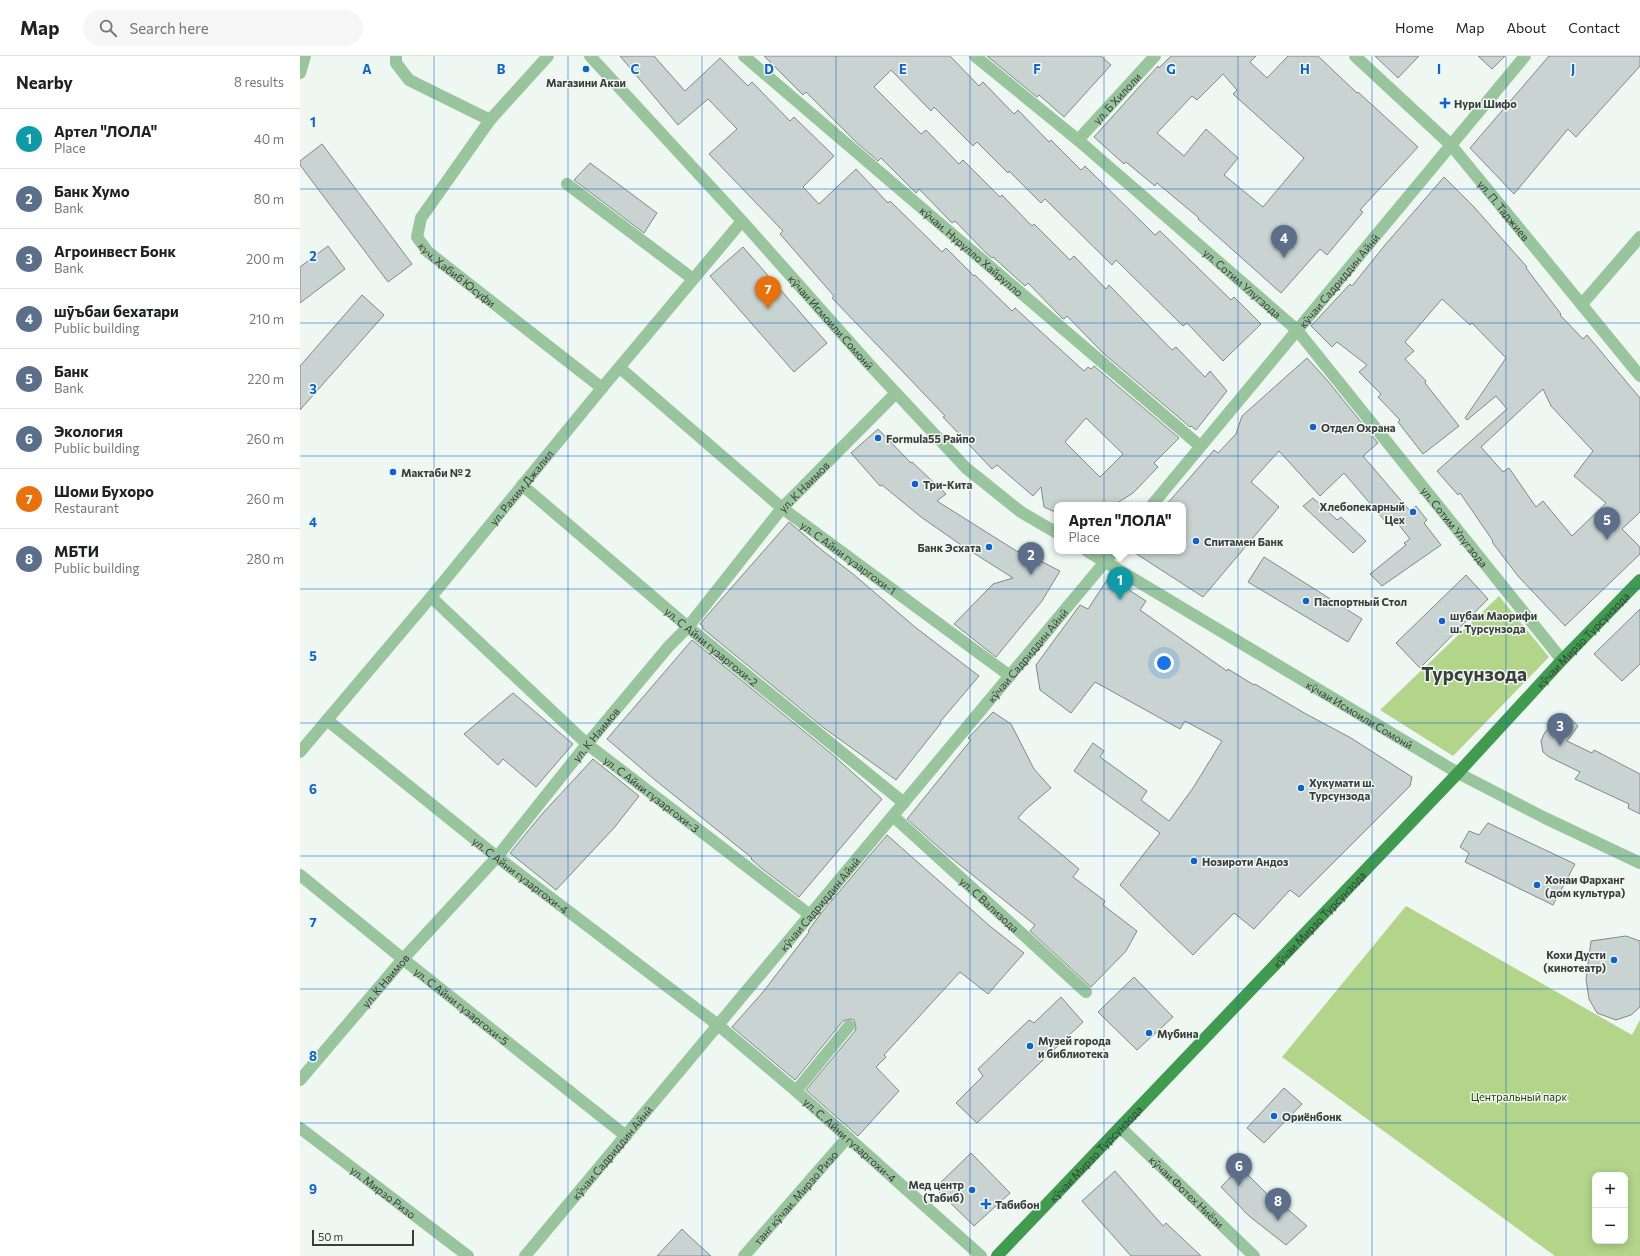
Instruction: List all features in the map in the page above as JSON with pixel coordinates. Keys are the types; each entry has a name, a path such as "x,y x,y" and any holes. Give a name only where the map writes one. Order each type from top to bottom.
{"main road":[{"name":"кӯчаи Мирзо Турсунзода","path":"997,1256 1458,773 1562,660 1640,580"}],"street":[{"path":"300,73 305,56"},
{"path":"396,56 396,63 409,80 490,120"},
{"name":"куч. Ҳабиб Юсуфи","path":"548,56 490,120 421,218 417,237 428,252 602,388"},
{"name":"кӯчаи Исмоили Сомонӣ","path":"590,56 966,468 1021,512 1054,531"},
{"name":"кӯчаи. Нурулло Хайрулло","path":"744,56 1200,446"},
{"name":"ул. Сотим Улугзода","path":"975,56 1078,140 1297,330 1562,660"},
{"name":"ул. Б Хилоли","path":"1078,140 1155,56"},
{"name":"ул. П. Таджиев","path":"1355,56 1451,144 1640,376"},
{"name":"кӯчаи Садриддин Айнӣ","path":"1154,502 1525,56"},
{"path":"567,184 694,279"},
{"name":"ул. Рахим Джалил","path":"300,752 431,597 602,388 742,221"},
{"path":"1582,304 1640,237"},
{"name":"ул. С Айни гузаргохи-1","path":"620,368 782,508 1010,676"},
{"name":"ул. К Наимов","path":"300,1080 403,959 497,857 587,744 669,646 688,627 782,508 896,393"},
{"name":"ул. С Айни гузаргохи-2","path":"522,485 688,627 904,803"},
{"name":"кӯчаи Исмоили Сомонӣ","path":"1092,554 1458,773 1545,818 1640,863"},
{"name":"кӯчаи Садриддин Айнӣ","path":"525,1256 1112,554"},
{"name":"ул. С Айни гузаргохи-3","path":"431,597 587,744 810,915"},
{"name":"ул. С Айни гузаргохи-4","path":"327,720 497,857 718,1025"},
{"name":"ул. С Вализода","path":"893,816 1086,992"},
{"name":"ул. С Айни гузаргохи-5","path":"300,875 626,1136"},
{"name":"ул. С. Айни гузаргохи-4","path":"718,1025 796,1091 981,1256"},
{"path":"796,1091 849,1026"},
{"name":"ул. Мирзо Ризо","path":"300,1128 468,1256"},
{"name":"кӯчаи Фотех Ниёзи","path":"1120,1128 1254,1256"},
{"name":"танг кӯчаи. Мирзо Ризо","path":"744,1256 847,1138"}],"green space":[{"path":"1499,596 1549,657 1453,756 1380,710"},
{"name":"Центральный парк","path":"1406,906 1632,1035 1640,1020 1640,1256 1555,1256 1282,1057"}],"building":[{"path":"620,56 654,56 685,91 720,58 748,86 752,82 790,121 794,117 834,156 803,187 819,204 856,169 888,203 890,201 942,252 946,248 1012,311 1015,308 1084,371 1088,367 1091,369 1094,366 1179,438 1154,463 1158,467 1133,493 1119,502 1054,502 1054,512 1044,507 1041,487 1033,496 997,465 992,469 943,417 945,416 832,298 834,296 780,234 783,231 709,154 737,129 708,99 678,125","holes":["1086,418 1123,454 1100,477 1065,442"]},
{"path":"764,56 950,56 979,86 983,82 1014,114 1018,110 1049,142 1051,140 1081,170 1085,166 1155,235 1160,231 1231,300 1234,297 1261,324 1223,361 1187,323 1183,326 1116,260 1112,265 1045,199 1041,203 977,142 973,146 934,107 931,111 891,70 874,87 921,134 926,130 959,164 963,160 1000,197 1002,195 1032,226 1034,224 1070,260 1074,256 1106,289 1109,285 1172,350 1176,347 1205,377 1210,371 1227,391 1196,430 1191,426 1190,427 1103,353 1067,316 1064,319 1062,318 1028,283 1025,286 993,257 992,258 986,253 955,221 952,223 919,189 916,193 881,158 878,161 856,142 806,92 803,95"},
{"path":"987,56 1101,56 1111,65 1064,117 1039,95 1037,97"},
{"path":"1171,56 1256,56 1250,62 1267,78 1288,56 1318,56 1418,147 1360,210 1363,212 1327,255 1320,249 1281,293 1198,219 1199,218 1157,183 1155,186 1126,162 1124,164 1094,137 1158,66 1159,68","holes":["1223,74 1237,90 1233,94 1304,158 1263,207 1224,175 1238,158 1206,129 1184,156 1157,133 1192,96 1197,100"]},
{"path":"1375,56 1419,56 1398,78"},
{"path":"1478,56 1505,56 1492,69"},
{"path":"1549,56 1640,56 1640,66 1576,137 1568,129 1514,194 1470,148"},
{"path":"322,144 412,264 388,282 300,165 300,161"},
{"path":"590,163 657,213 644,233 574,180"},
{"path":"1444,177 1474,207 1527,267 1526,268 1561,314 1560,315 1583,339 1587,335 1640,398 1640,512 1622,529 1640,547 1640,554 1565,626 1518,576 1492,542 1493,541 1460,493 1458,495 1437,471 1507,409 1496,396 1467,420 1465,418 1506,358 1472,323 1470,325 1442,299 1405,342 1414,351 1405,359 1426,381 1425,383 1459,426 1423,454 1398,422 1400,420 1378,397 1381,394 1359,372 1367,365 1337,342 1332,347 1311,326 1350,284 1352,286 1385,245","holes":["1543,389 1551,406 1593,451 1574,476 1606,503 1572,536 1543,501 1536,507 1509,468 1503,472 1481,447"]},
{"path":"328,246 345,269 300,303 300,267"},
{"path":"743,247 827,343 794,372 710,276"},
{"path":"362,295 384,315 300,410 300,366"},
{"path":"1307,358 1327,380 1378,443 1363,456 1410,511 1416,506 1427,520 1424,523 1441,545 1382,586 1370,574 1406,545 1404,543 1410,539 1392,516 1385,521 1344,473 1320,496 1279,451 1251,482 1279,507 1203,597 1137,554 1186,554 1186,502 1169,502 1214,450 1218,453 1236,434 1242,416"},
{"path":"878,429 911,463 912,462 946,494 937,501 1018,552 1019,550 1060,571 1042,601 996,657 954,624 993,584 1013,578 961,545 921,517 882,485 880,486 851,453"},
{"path":"1313,498 1337,520 1341,517 1366,541 1353,553 1303,506"},
{"path":"789,522 915,627 979,676 940,722 941,723 896,780 824,728 702,628 703,626 700,624"},
{"name":"Паспортный Стол","path":"1264,557 1362,619 1348,642 1248,582"},
{"name":"шубаи Маорифи ш. Турсунзода","path":"1466,575 1488,599 1420,668 1396,643"},
{"path":"1109,577 1146,601 1140,610 1227,671 1228,669 1254,685 1255,684 1351,738 1412,777 1410,786 1299,897 1290,890 1254,929 1234,913 1193,955 1120,885 1160,833 1074,771 1093,743 1104,751 1100,757 1147,791 1141,800 1169,821 1193,788 1222,741 1185,721 1180,729 1095,682 1071,713 1040,690 1036,665 1080,605 1088,609"},
{"path":"1640,609 1640,664 1622,681 1594,654"},
{"path":"692,640 833,755 882,799 799,897 760,867 751,859 752,858 655,780 607,739"},
{"path":"513,693 573,744 536,787 503,759 498,765 464,734"},
{"path":"993,712 1011,724 1034,769 1051,788 1026,809 1018,818 1079,869 1073,877 1105,901 1103,905 1137,931 1126,951 1091,987 1030,931 1035,925 945,853 907,819 971,740 968,738"},
{"path":"1566,714 1578,726 1567,741 1592,753 1594,750 1640,774 1640,814 1628,808 1629,804 1575,779 1580,772 1549,757 1543,752 1541,741 1545,732"},
{"path":"593,759 639,796 614,828 556,890 510,853 542,814"},
{"name":"Хонаи Фарханг (дом культура)","path":"1488,823 1575,864 1553,905 1465,862 1469,853 1460,847 1469,831 1479,835"},
{"path":"887,835 991,927 1024,953 988,994 960,972 884,1055 886,1057 876,1067 899,1091 858,1136 806,1090 855,1031 856,1027 854,1020 850,1019 843,1021 795,1080 732,1027 763,992 809,932 808,931 822,912"},
{"name":"Кохи Дусти (кинотеатр)","path":"1626,936 1640,941 1640,1007 1631,1015 1616,1020 1597,1013 1589,999 1586,979 1591,941"},
{"path":"1134,977 1173,1017 1137,1050 1098,1012"},
{"name":"Музей города и библиотека","path":"1061,997 1083,1022 977,1123 956,1103 983,1076 978,1069 1029,1020 1034,1023"},
{"name":"Ориёнбонк","path":"1284,1088 1302,1104 1264,1143 1247,1128"},
{"name":"Мед центр (Табиб)","path":"971,1153 1010,1193 974,1226 935,1188"},
{"path":"1240,1167 1268,1195 1269,1193 1307,1226 1286,1245 1249,1216 1221,1187"},
{"path":"1115,1171 1163,1226 1166,1223 1201,1256 1131,1256 1082,1201"},
{"path":"682,1229 688,1235 711,1256 657,1256"}],"place":[{"name":"Магазини Акаи","path":"586,69"},
{"name":"Нури Шифо","path":"1445,103"},
{"name":"шӯъбаи бехатари","path":"1284,258"},
{"name":"Шоми Бухоро","path":"768,309"},
{"name":"Отдел Охрана","path":"1313,427"},
{"name":"Formula55 Райпо","path":"878,438"},
{"name":"Мактаби № 2","path":"393,472"},
{"name":"Три-Кита","path":"915,484"},
{"name":"Хлебопекарный Цех","path":"1413,512"},
{"name":"Банк","path":"1607,540"},
{"name":"Спитамен Банк","path":"1196,541"},
{"name":"Банк Эсхата","path":"989,547"},
{"name":"Банк Хумо","path":"1031,575"},
{"name":"Артел \"ЛОЛА\"","path":"1120,600"},
{"name":"Паспортный Стол","path":"1306,601"},
{"name":"шубаи Маорифи ш. Турсунзода","path":"1442,621"},
{"name":"Агроинвест Бонк","path":"1560,746"},
{"name":"Хукумати ш. Турсунзода","path":"1301,788"},
{"name":"Нозироти Андоз","path":"1194,861"},
{"name":"Хонаи Фарханг (дом культура)","path":"1537,885"},
{"name":"Кохи Дусти (кинотеатр)","path":"1614,960"},
{"name":"Мубина","path":"1149,1033"},
{"name":"Музей города и библиотека","path":"1030,1046"},
{"name":"Ориёнбонк","path":"1274,1116"},
{"name":"Экология","path":"1239,1186"},
{"name":"Мед центр (Табиб)","path":"972,1190"},
{"name":"Табибон","path":"986,1204"},
{"name":"МБТИ","path":"1278,1221"}],"district":[{"name":"Турсунзода","path":"1474,673"}]}
